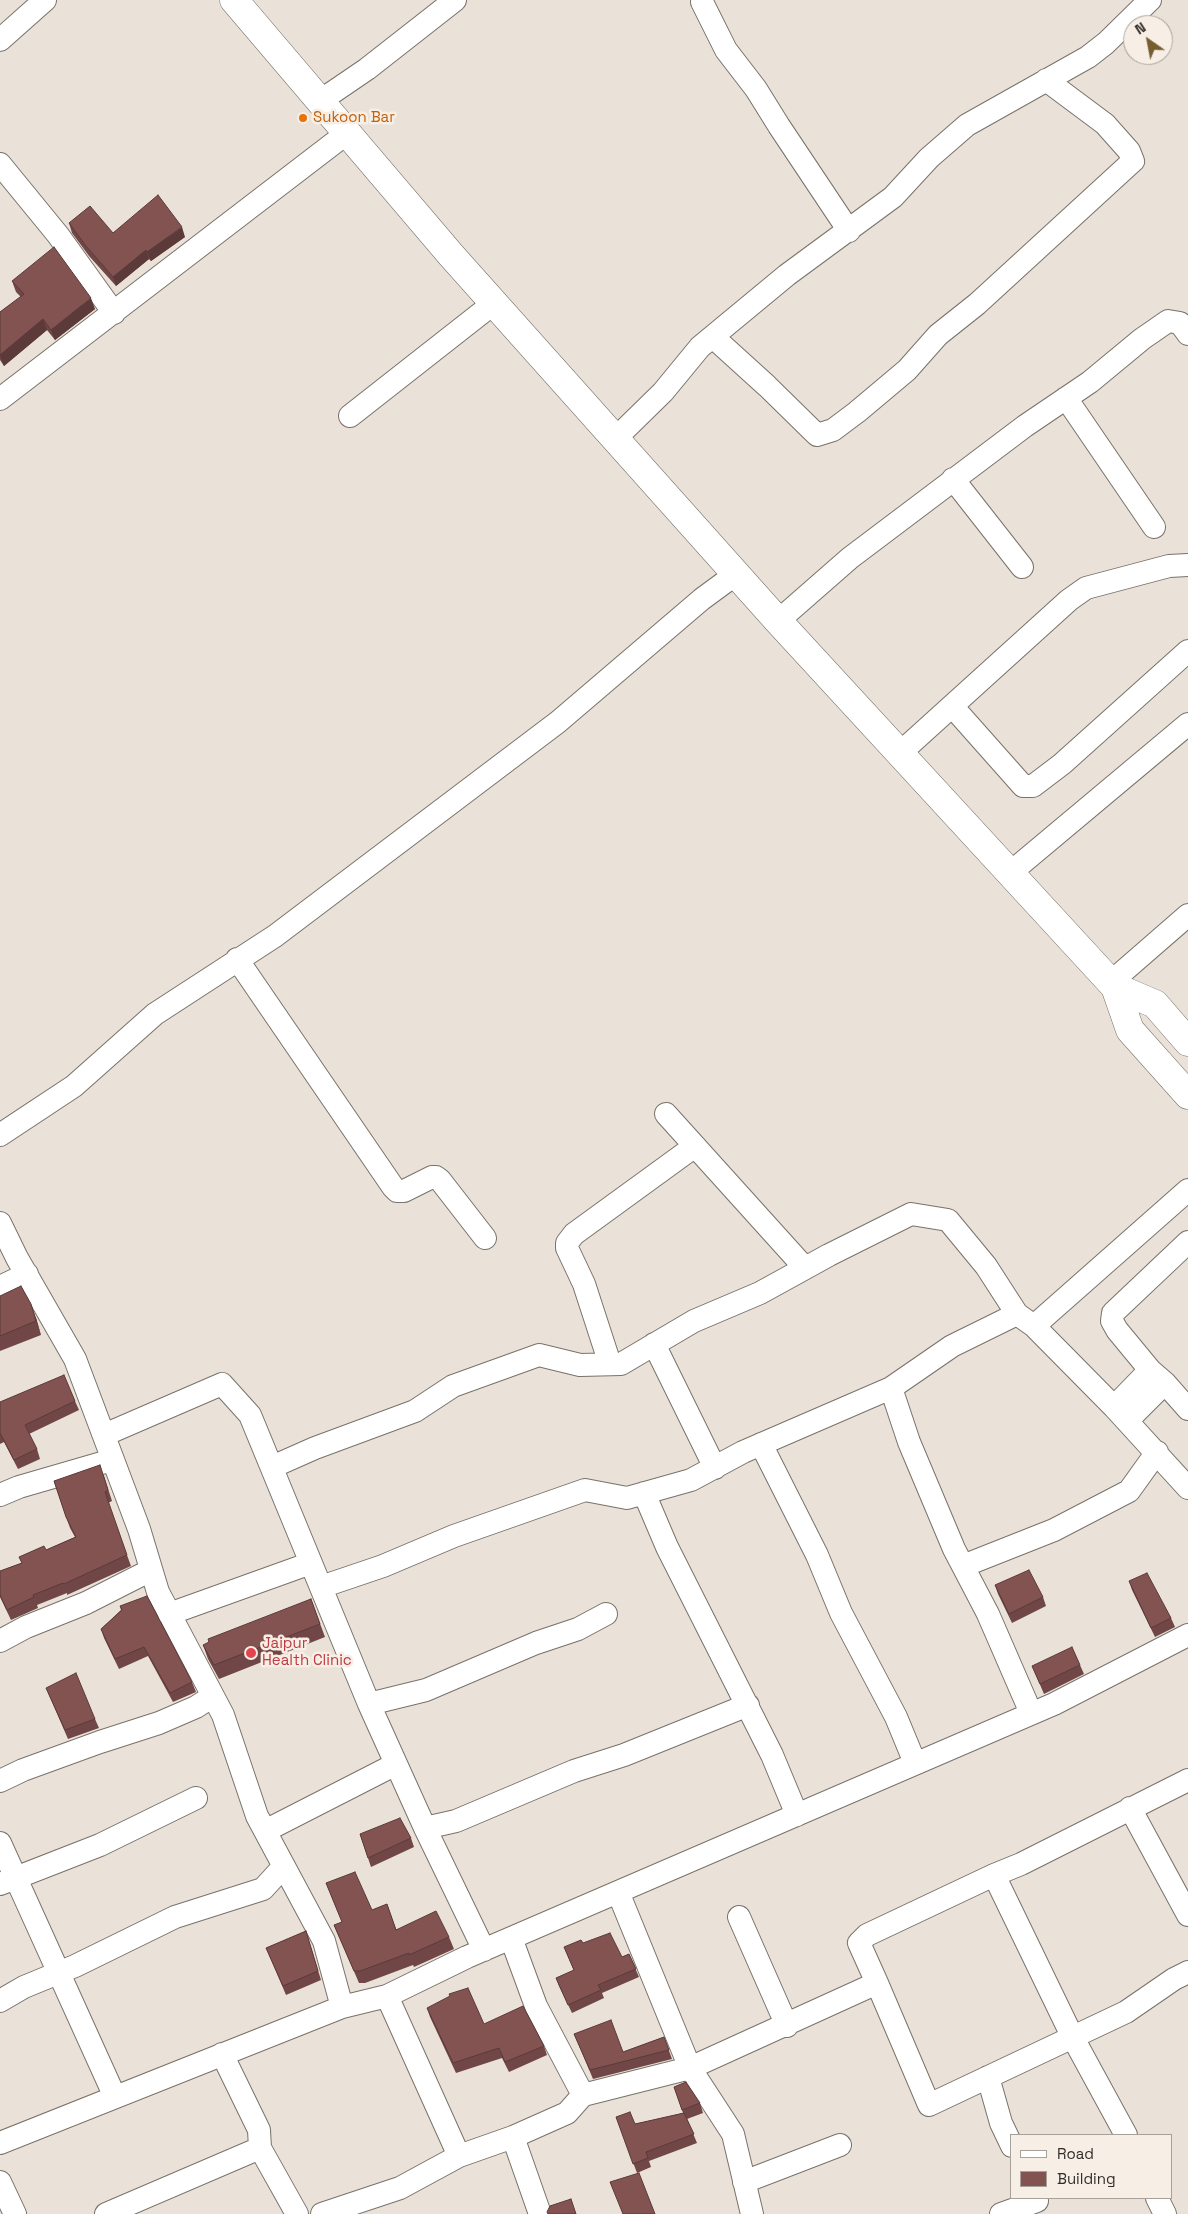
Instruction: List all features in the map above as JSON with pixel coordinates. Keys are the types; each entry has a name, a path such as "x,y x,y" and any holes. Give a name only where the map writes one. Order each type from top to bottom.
{"street":[{"path":"0,40 45,0"},
{"path":"234,0 494,304 778,621 1113,984 1155,1004 1188,1042"},
{"path":"320,101 375,63 455,0"},
{"path":"615,439 663,392 700,347 787,275 893,197 929,158 967,125 1088,57 1106,43 1150,0"},
{"path":"702,2 726,50 756,89 849,231"},
{"path":"713,337 817,435 833,430 857,412 907,370 938,335 977,304 1133,161 1129,151 1105,124 1046,80"},
{"path":"3,390 114,313 347,133"},
{"path":"0,164 58,235 114,313"},
{"path":"350,416 494,304"},
{"path":"778,621 850,558 1168,321 1180,323 1188,334"},
{"path":"1066,398 1154,527"},
{"path":"954,480 1022,567"},
{"path":"900,753 1069,600 1086,588 1169,566 1188,565"},
{"path":"0,1135 74,1086 155,1014 275,936 558,722 702,599 736,574"},
{"path":"952,706 1023,786 1033,786 1069,758 1188,651"},
{"path":"1010,873 1188,724"},
{"path":"1113,984 1188,915"},
{"path":"237,959 393,1187 397,1191 404,1190 432,1177 436,1177 485,1238"},
{"path":"1113,984 1130,1030 1188,1095"},
{"path":"666,1114 806,1268"},
{"path":"610,1364 584,1284 567,1248 567,1243 574,1234 695,1146"},
{"path":"321,1587 383,1566 454,1536 585,1490 627,1498 691,1480 761,1444 891,1388 952,1346 1025,1320 1188,1190"},
{"path":"272,1467 315,1448 415,1411 453,1386 539,1355 580,1365 620,1364 694,1321 760,1293 911,1214 948,1220 986,1266 1025,1320 1121,1414 1188,1488"},
{"path":"0,1223 75,1359 139,1529 158,1592 223,1714 257,1816 324,1941 342,2007"},
{"path":"1188,1242 1113,1313 1112,1321 1117,1330 1188,1409"},
{"path":"0,1287 27,1274"},
{"path":"654,1344 715,1468"},
{"path":"1121,1414 1157,1376"},
{"path":"104,1435 222,1384 250,1415 369,1704 425,1828 484,1950"},
{"path":"891,1388 908,1442 963,1566 988,1614 1031,1713"},
{"path":"761,1444 817,1555 841,1613 896,1717 915,1763"},
{"path":"963,1566 1054,1530 1129,1491 1157,1452"},
{"path":"0,1495 20,1487 112,1460"},
{"path":"644,1493 667,1547 772,1755 797,1814"},
{"path":"170,1614 311,1563"},
{"path":"0,1641 86,1603 151,1570"},
{"path":"369,1704 426,1690 536,1643 578,1629 606,1614"},
{"path":"0,2143 342,2007 387,1996 511,1938 1054,1704 1188,1635"},
{"path":"0,1781 23,1770 159,1723 196,1707 213,1696"},
{"path":"425,1828 456,1821 574,1771 624,1755 748,1706"},
{"path":"265,1831 396,1764"},
{"path":"1188,1780 1021,1864 861,1939 859,1943 929,2105 1126,2012 1174,1978 1188,1972"},
{"path":"8,1881 100,1845 196,1798"},
{"path":"1130,1808 1188,1915"},
{"path":"0,1843 8,1881 59,1973 115,2097"},
{"path":"0,2000 175,1917 263,1889 284,1866"},
{"path":"994,1875 1072,2036 1125,2134"},
{"path":"618,1892 690,2068 733,2134 752,2214"},
{"path":"739,1917 787,2026"},
{"path":"511,1938 536,2006 583,2095"},
{"path":"322,2214 400,2188 459,2156 513,2137 567,2114 583,2095 690,2068 787,2026 877,1983"},
{"path":"387,1996 459,2156"},
{"path":"222,2054 259,2130 260,2148 297,2214"},
{"path":"988,2077 1002,2123 1010,2141"},
{"path":"513,2137 540,2214"},
{"path":"744,2182 840,2145"},
{"path":"106,2214 260,2148"},
{"path":"0,2182 16,2214"},
{"path":"1001,2214 1039,2199"},
{"path":"1158,2199 1165,2214"}],"building":[{"path":"158,195 182,227 147,252 146,250 113,277 69,223 90,206 113,233"},
{"path":"54,247 91,298 51,330 43,319 0,355 0,312 24,294 12,281"},
{"path":"21,1286 31,1304 36,1321 0,1336 0,1296"},
{"path":"64,1375 75,1401 25,1425 37,1449 14,1460 0,1433 0,1402"},
{"path":"100,1465 108,1490 105,1492 127,1555 64,1584 33,1595 34,1597 7,1610 0,1595 0,1571 22,1563 19,1557 44,1546 46,1550 76,1537 66,1517 54,1481"},
{"path":"1029,1570 1043,1597 1009,1614 995,1585"},
{"path":"1147,1573 1171,1618 1151,1628 1129,1581"},
{"path":"147,1596 192,1682 170,1693 144,1647 115,1659 101,1629 122,1610 120,1606"},
{"path":"311,1599 320,1624 214,1665 203,1645 209,1642 208,1639"},
{"path":"1072,1647 1080,1665 1040,1684 1032,1666"},
{"path":"76,1673 95,1719 65,1730 46,1688"},
{"path":"400,1818 411,1838 368,1858 360,1834"},
{"path":"355,1872 372,1910 387,1904 396,1930 436,1911 449,1937 409,1955 409,1953 360,1971 354,1971 334,1925 342,1922 326,1883"},
{"path":"306,1931 318,1971 283,1986 266,1948"},
{"path":"610,1933 622,1957 629,1954 636,1969 598,1985 601,1990 568,2005 556,1978 574,1970 564,1947 581,1940 583,1943"},
{"path":"468,1988 484,2024 523,2006 544,2046 505,2062 499,2048 453,2063 427,2008 450,1996 449,1994"},
{"path":"611,2020 623,2052 664,2037 669,2050 590,2070 574,2034"},
{"path":"686,2082 700,2103 682,2110 674,2087"},
{"path":"630,2112 635,2124 684,2113 694,2134 646,2152 648,2158 633,2164 616,2117"},
{"path":"639,2173 655,2214 623,2214 610,2182"},
{"path":"571,2199 576,2214 548,2214 550,2206"}],"place":[{"name":"Sukoon Bar","path":"303,118"},
{"name":"Jaipur Health Clinic","path":"251,1653"}]}
